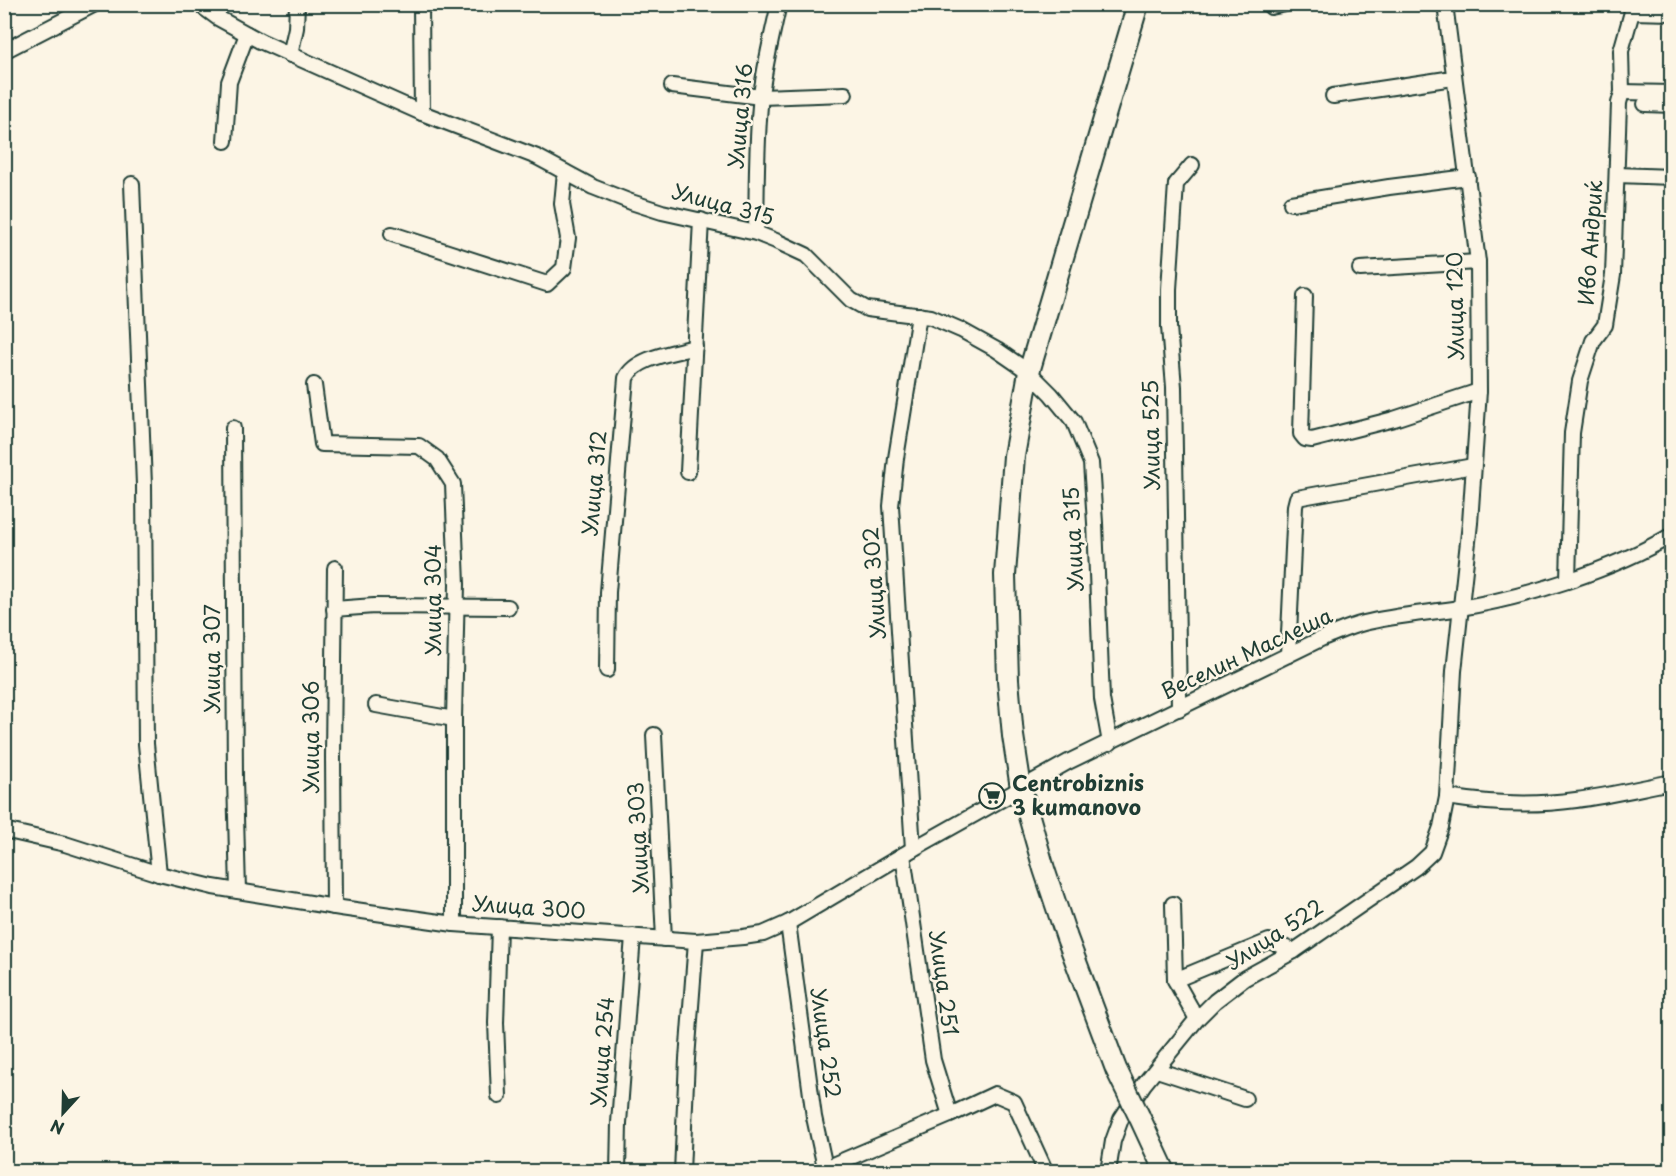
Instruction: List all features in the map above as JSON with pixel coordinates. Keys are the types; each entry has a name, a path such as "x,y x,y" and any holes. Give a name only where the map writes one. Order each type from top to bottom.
{"main road":[{"path":"1138,4 1029,372 1014,456 1005,575 1008,680 1021,788 1066,938 1116,1069 1165,1172"}],"street":[{"path":"4,51 95,4"},
{"name":"Улица 315","path":"199,4 218,18 290,55 422,113 537,157 593,187 631,202 756,233 806,255 851,300 867,309 931,317 997,350 1029,372 1051,394 1074,423 1090,463 1095,523 1102,699 1110,743"},
{"path":"290,55 296,28 297,4"},
{"path":"422,4 422,113"},
{"name":"Улица 316","path":"756,233 757,154 761,97 767,53 779,4"},
{"path":"1270,7 1286,4"},
{"name":"Улица 120","path":"1444,4 1478,262 1479,391 1470,523 1454,671 1447,797"},
{"path":"1631,8 1671,13"},
{"name":"Иво Андриќ","path":"1568,580 1572,433 1586,357 1593,341 1605,325 1613,275 1619,103 1622,92 1621,51 1631,8"},
{"path":"225,141 229,82 248,34"},
{"path":"1333,96 1453,78"},
{"path":"672,86 761,97 845,94"},
{"path":"1622,92 1671,93"},
{"path":"1645,104 1671,105"},
{"name":"Улица 525","path":"1179,710 1174,387 1169,327 1169,289 1176,184 1191,165"},
{"path":"392,234 547,284 564,268 568,238 562,204 565,172"},
{"path":"1617,176 1671,177"},
{"path":"1291,203 1468,177"},
{"path":"132,184 144,485 146,744 159,874"},
{"path":"688,472 701,220"},
{"path":"1360,269 1478,262"},
{"path":"1305,296 1301,434 1305,439 1312,440 1394,418 1479,391"},
{"name":"Улица 302","path":"908,852 891,506 896,458 919,315"},
{"name":"Улица 312","path":"607,670 609,580 626,378 630,370 639,363 695,347"},
{"name":"Улица 304","path":"314,386 322,444 419,446 437,459 453,484 457,584 454,719 454,924"},
{"name":"Улица 307","path":"233,428 238,891"},
{"path":"1288,655 1297,498 1473,466"},
{"name":"Веселин Маслеша","path":"1021,788 1068,762 1325,637 1363,623 1461,608 1514,596 1568,580 1630,556 1671,535"},
{"name":"Улица 306","path":"334,907 335,568"},
{"path":"334,609 374,606 508,607"},
{"path":"376,705 454,719"},
{"name":"Улица 303","path":"654,735 664,939"},
{"path":"1447,797 1488,803 1540,803 1577,800 1671,782"},
{"name":"Улица 300","path":"4,830 64,844 159,874 238,891 334,907 454,924 696,941 763,934 788,923 1021,788"},
{"name":"Улица 522","path":"1157,1070 1197,1019 1215,1001 1245,978 1294,951 1416,867 1432,852 1441,827 1447,797"},
{"name":"Улица 251","path":"908,852 933,1060 950,1115"},
{"path":"1173,904 1175,980 1197,1019"},
{"name":"Улица 252","path":"788,923 823,1170"},
{"path":"499,927 496,1023 499,1096"},
{"name":"Улица 254","path":"618,1172 619,1123 633,936"},
{"path":"682,1172 687,1059 696,941"},
{"path":"1175,980 1269,941 1294,951"},
{"path":"1108,1172 1113,1141 1121,1119 1144,1084 1157,1070 1245,1099"},
{"path":"823,1170 995,1094 1014,1102 1045,1170"}],"place":[{"name":"Centrobiznis 3 kumanovo","path":"992,796"}]}
